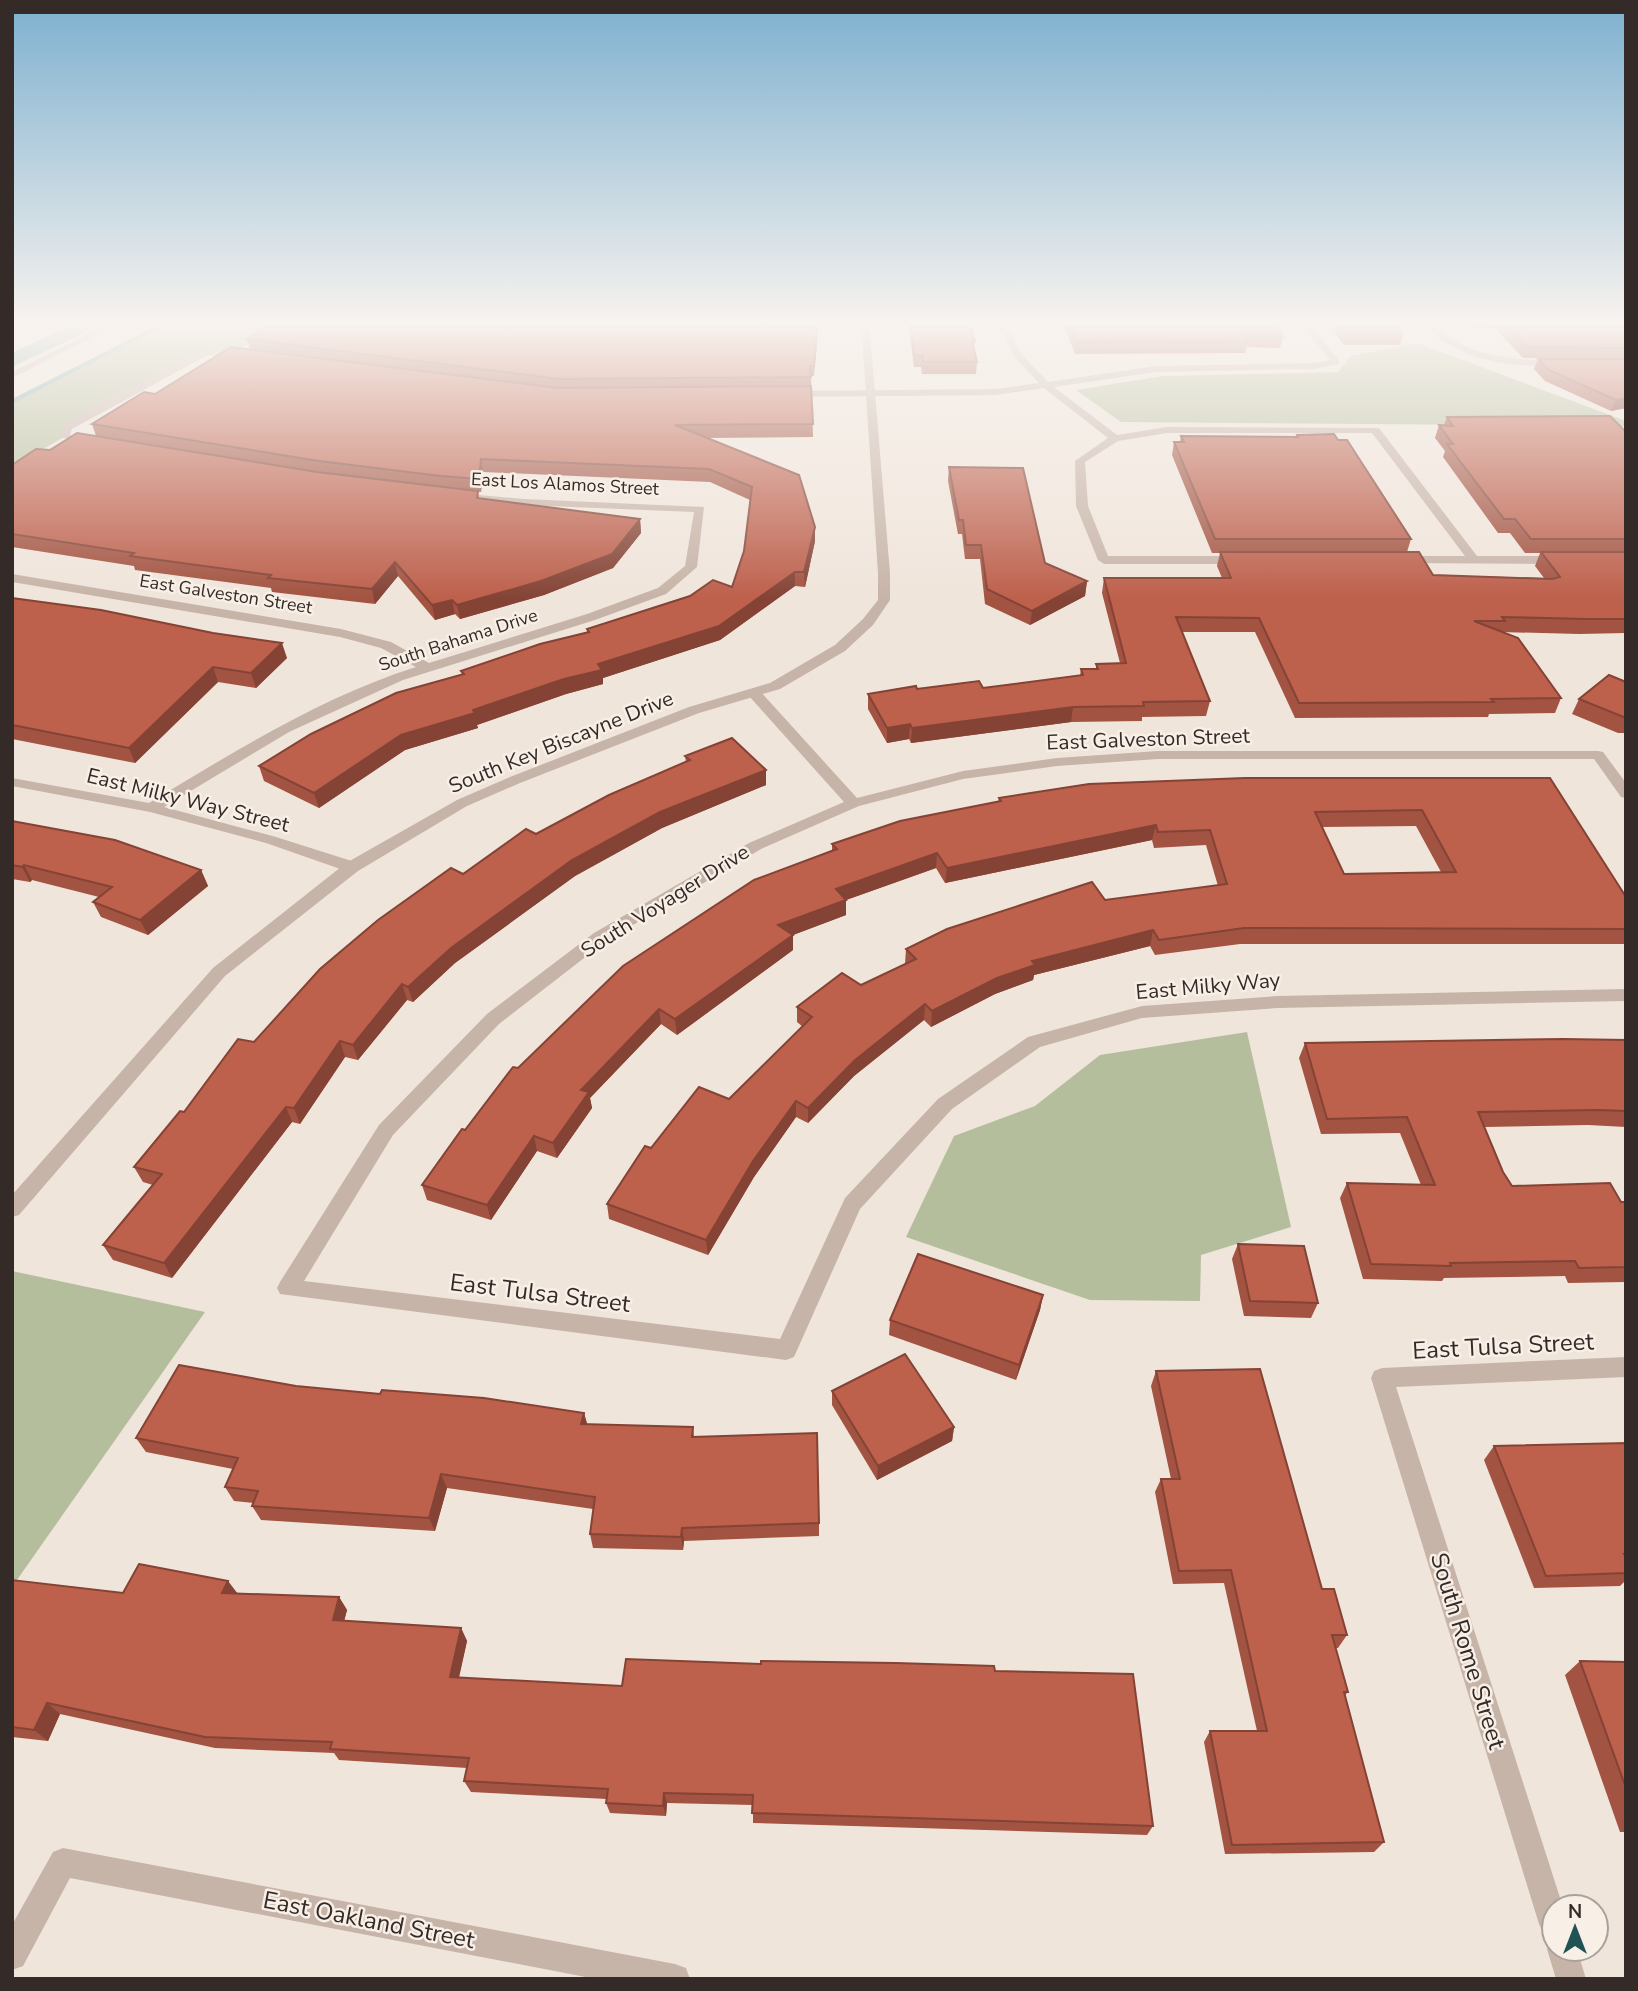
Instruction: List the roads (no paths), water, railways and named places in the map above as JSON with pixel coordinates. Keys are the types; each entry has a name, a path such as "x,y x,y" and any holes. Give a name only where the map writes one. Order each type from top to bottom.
{"street":[{"path":"89,414 67,428 64,437 107,446"},
{"name":"South Key Biscayne Drive","path":"12,1209 219,972 352,867 462,803 694,710 775,687 840,648 868,622 884,600 873,414"},
{"path":"1084,414 1115,438"},
{"path":"1255,560 1104,560 1082,506 1080,461 1115,438 1167,430 1375,430 1474,560"},
{"name":"East Los Alamos Street","path":"447,495 524,502 700,509"},
{"name":"South Bahama Drive","path":"151,808 284,729 398,677 591,617 662,591 691,567 700,509"},
{"path":"1392,560 1571,560"},
{"name":"East Galveston Street","path":"12,578 341,633 386,645 428,668"},
{"path":"754,693 854,803"},
{"name":"East Galveston Street","path":"854,803 963,775 1057,762 1158,755 1598,755 1626,794"},
{"name":"East Milky Way Street","path":"12,782 151,808 271,840 352,867"},
{"name":"South Voyager Drive","path":"288,1288 386,1130 493,1018 600,937 755,846 854,803"},
{"name":"East Milky Way","path":"786,1350 852,1204 945,1104 1034,1042 1142,1012 1278,1002 1626,995"},
{"name":"East Tulsa Street","path":"288,1288 786,1350"},
{"name":"East Tulsa Street","path":"1382,1378 1626,1367"},
{"name":"South Rome Street","path":"1382,1378 1544,1893"},
{"name":"East Oakland Street","path":"12,1955 63,1861 675,1979"}]}
